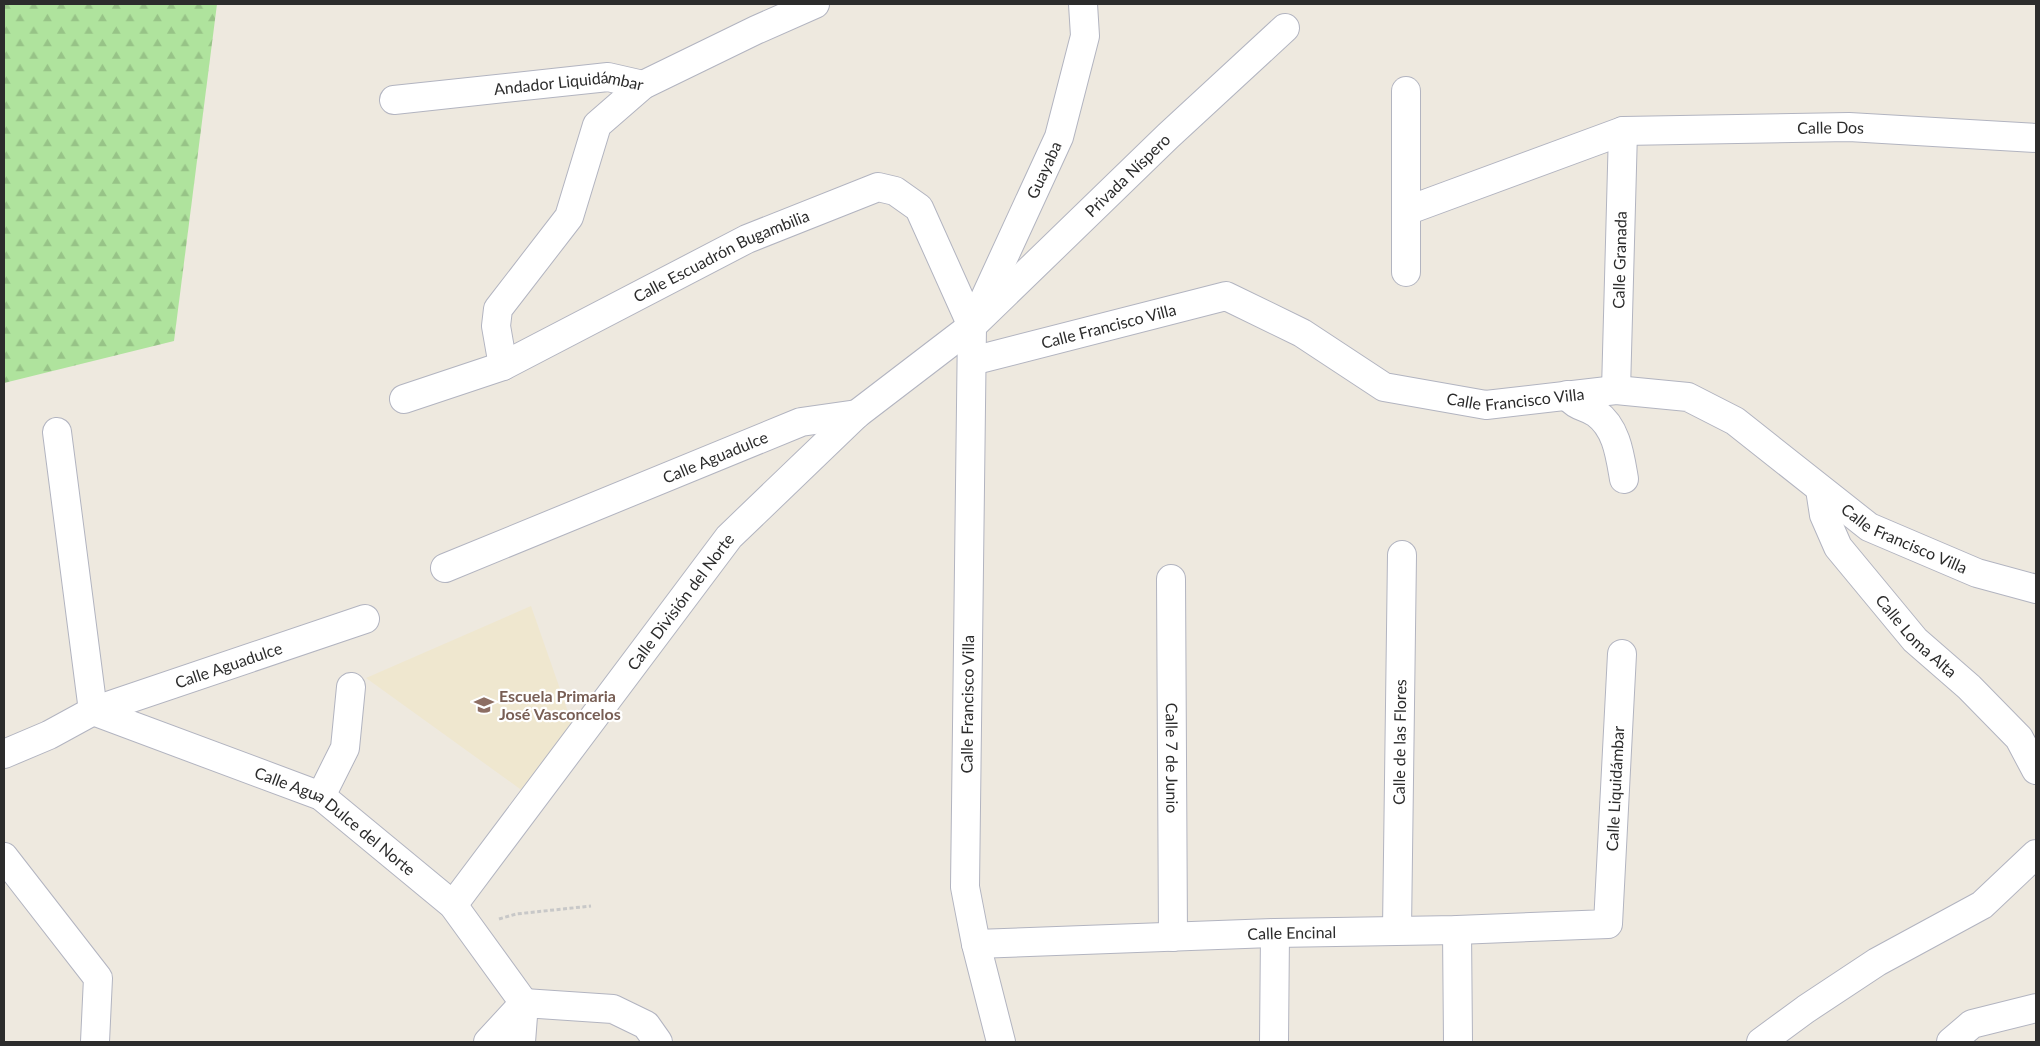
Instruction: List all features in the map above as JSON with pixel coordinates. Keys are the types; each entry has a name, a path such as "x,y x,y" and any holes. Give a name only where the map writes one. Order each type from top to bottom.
{"street":[{"name":"Andador Liquidámbar","path":"394,100 608,77 643,85 756,30 815,4"},
{"name":"Guayaba","path":"972,326 1059,137 1085,36 1083,4"},
{"name":"Privada Níspero","path":"972,326 1168,136 1285,28"},
{"path":"503,366 496,326 498,309 569,217 597,125 643,85"},
{"path":"1406,91 1406,272"},
{"name":"Calle Dos","path":"1623,131 1849,127 2036,138"},
{"path":"1406,212 1623,131"},
{"name":"Calle Granada","path":"1616,390 1623,131"},
{"name":"Calle Escuadrón Bugambilia","path":"404,399 503,366 747,239 878,187 895,191 918,208 972,326"},
{"name":"Calle Francisco Villa","path":"972,361 1226,296 1302,333 1384,387 1486,405 1616,390 1688,397 1735,421 1869,527 1977,573 2036,588"},
{"name":"Calle Francisco Villa","path":"972,326 965,887 976,944 1000,1042"},
{"name":"Calle Aguadulce","path":"444,568 801,422 857,414 972,326"},
{"path":"1568,395 1575,405 1595,413 1610,427 1618,448 1624,479"},
{"name":"Calle División del Norte","path":"453,904 729,537 857,414"},
{"path":"57,432 93,711"},
{"name":"Calle Loma Alta","path":"1820,488 1824,515 1838,547 1915,640 1969,687 2019,738 2036,770"},
{"name":"Calle de las Flores","path":"1397,930 1402,555"},
{"name":"Calle 7 de Junio","path":"1171,579 1173,937"},
{"name":"Calle Aguadulce","path":"4,754 49,735 93,711 365,619"},
{"name":"Calle Liquidámbar","path":"1608,924 1622,654"},
{"path":"321,796 345,748 351,687"},
{"name":"Calle Agua Dulce del Norte","path":"93,711 321,796 453,904 524,1003"},
{"path":"1761,1042 1806,1009 1877,962 1982,905 2036,854"},
{"path":"4,857 98,978 95,1042"},
{"name":"Calle Encinal","path":"976,944 1275,933 1457,930 1608,924"},
{"path":"1457,930 1458,1042"},
{"path":"1274,1042 1275,933"},
{"path":"488,1042 524,1003"},
{"path":"521,1042 524,1003"},
{"path":"524,1003 613,1009 646,1025 658,1042"},
{"path":"1952,1042 1972,1024 2036,1008"}],"path":[{"path":"470,928 516,914 591,906"}],"shaded area":[{"name":"Escuela Primaria José Vasconcelos","path":"531,606 575,732 527,794 366,678"}],"green space":[{"path":"4,4 217,4 174,341 4,383"}],"place":[{"name":"Escuela Primaria José Vasconcelos","path":"484,705"}]}
